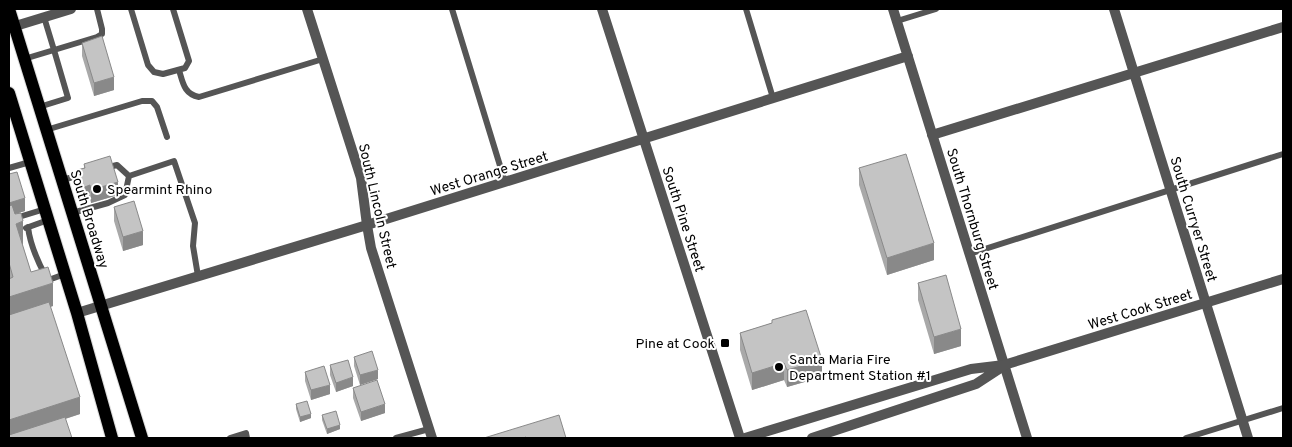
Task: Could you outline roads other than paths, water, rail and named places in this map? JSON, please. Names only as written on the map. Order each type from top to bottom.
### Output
[{"type":"main road","name":"South Broadway","points":[[9,9],[12,27],[24,59],[142,438]]},
{"type":"main road","points":[[9,93],[77,313],[112,438]]},
{"type":"street","points":[[12,27],[44,17],[54,11],[71,9]]},
{"type":"street","name":"South Lincoln Street","points":[[307,9],[361,178],[365,200],[366,225],[371,248],[431,434]]},
{"type":"street","name":"South Pine Street","points":[[602,9],[740,438]]},
{"type":"street","name":"South Thornburg Street","points":[[893,9],[1027,438]]},
{"type":"street","name":"South Curryer Street","points":[[1114,9],[1248,438]]},
{"type":"street","points":[[932,135],[1283,27]]},
{"type":"street","name":"West Orange Street","points":[[77,313],[506,182],[908,56]]},
{"type":"street","name":"West Cook Street","points":[[746,438],[971,369],[1004,365],[1283,279]]},
{"type":"street","name":"West Cook Street","points":[[812,438],[976,384],[1004,365]]},
{"type":"lane","points":[[24,59],[102,34],[96,9]]},
{"type":"lane","points":[[130,9],[148,65],[154,72],[163,74],[185,68],[189,61],[173,9]]},
{"type":"lane","points":[[452,9],[506,182]]},
{"type":"lane","points":[[746,9],[773,98]]},
{"type":"lane","points":[[897,21],[936,9]]},
{"type":"lane","points":[[39,107],[68,98],[44,17]]},
{"type":"lane","points":[[179,70],[185,89],[192,96],[199,98],[323,59]]},
{"type":"lane","points":[[46,130],[142,101],[152,102],[157,107],[167,137]]},
{"type":"lane","points":[[969,254],[1283,154]]},
{"type":"lane","points":[[129,176],[174,161],[195,223],[193,246],[198,276]]},
{"type":"lane","points":[[9,168],[30,162]]},
{"type":"lane","points":[[99,170],[117,165],[129,176]]},
{"type":"lane","points":[[62,180],[90,173]]},
{"type":"lane","points":[[72,213],[108,203],[124,195],[129,176]]},
{"type":"lane","points":[[9,220],[46,215]]},
{"type":"lane","points":[[21,230],[46,215]]},
{"type":"lane","points":[[28,227],[38,262],[47,280]]},
{"type":"lane","points":[[35,285],[65,274]]},
{"type":"lane","points":[[1186,438],[1283,408]]},
{"type":"lane","points":[[230,438],[246,433],[247,438]]},
{"type":"lane","points":[[396,438],[431,434]]},
{"type":"place","name":"Spearmint Rhino","points":[[97,189]]},
{"type":"place","name":"Pine at Cook","points":[[725,343]]},
{"type":"place","name":"Santa Maria Fire Department Station #1","points":[[779,367]]}]
